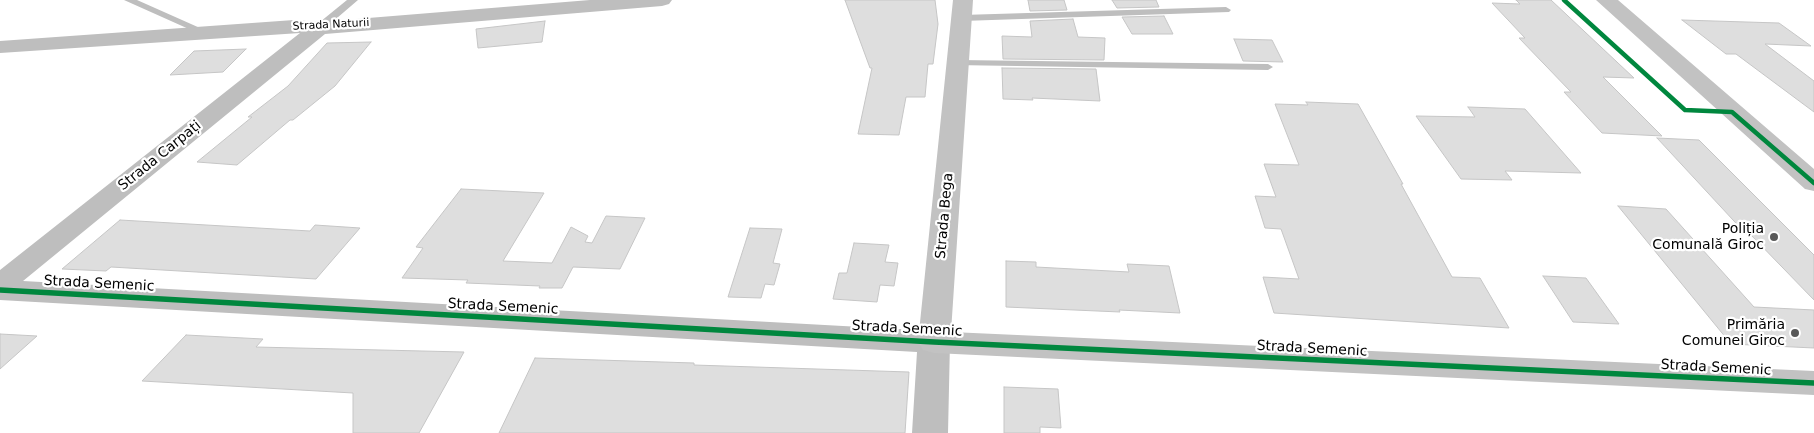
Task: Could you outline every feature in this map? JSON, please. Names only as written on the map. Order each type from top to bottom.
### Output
[{"type":"street","name":"Strada Naturii","points":[[0,47],[294,26],[320,28],[662,0]]},
{"type":"street","points":[[1606,0],[1814,182]]},
{"type":"street","name":"Strada Bega","points":[[930,433],[934,342],[963,9]]},
{"type":"street","name":"Strada Carpați","points":[[0,285],[320,28]]},
{"type":"street","name":"Strada Semenic","points":[[0,290],[934,342],[1814,384]]},
{"type":"lane","points":[[129,0],[204,32]]},
{"type":"lane","points":[[320,28],[353,0]]},
{"type":"lane","points":[[963,9],[1226,10]]},
{"type":"lane","points":[[958,64],[1268,67]]},
{"type":"building","points":[[845,0],[935,0],[938,24],[933,64],[928,64],[925,97],[906,97],[899,135],[858,134],[872,68],[870,68]]},
{"type":"building","points":[[1028,0],[1064,0],[1067,10],[1030,11]]},
{"type":"building","points":[[1112,0],[1156,0],[1159,7],[1117,8]]},
{"type":"building","points":[[1516,0],[1551,0],[1634,78],[1603,77],[1662,136],[1602,133],[1564,92],[1571,92],[1519,38],[1525,38],[1492,3],[1520,4]]},
{"type":"building","points":[[1164,16],[1173,34],[1132,34],[1122,17]]},
{"type":"building","points":[[1073,19],[1078,37],[1105,38],[1104,60],[1003,59],[1002,36],[1032,37],[1030,21]]},
{"type":"building","points":[[1682,20],[1779,23],[1811,46],[1765,44],[1814,81],[1814,112],[1736,54],[1726,54]]},
{"type":"building","points":[[545,21],[542,42],[478,48],[476,29]]},
{"type":"building","points":[[1234,39],[1272,40],[1283,62],[1243,61]]},
{"type":"building","points":[[371,42],[335,86],[293,120],[290,120],[237,165],[197,162],[252,117],[248,117],[288,86],[327,43]]},
{"type":"building","points":[[246,49],[223,72],[170,75],[194,51]]},
{"type":"building","points":[[1002,68],[1096,69],[1100,101],[1032,98],[1033,100],[1003,99]]},
{"type":"building","points":[[1306,102],[1358,104],[1452,277],[1480,278],[1509,328],[1274,313],[1263,277],[1299,279],[1281,229],[1265,228],[1255,196],[1276,197],[1264,164],[1299,165],[1275,104],[1308,105]]},
{"type":"building","points":[[1468,107],[1525,109],[1581,173],[1505,171],[1512,180],[1461,179],[1416,116],[1475,117]]},
{"type":"building","points":[[1657,138],[1699,140],[1814,255],[1814,300],[1750,234],[1746,234]]},
{"type":"building","points":[[461,189],[544,193],[503,261],[552,263],[571,227],[588,236],[585,242],[592,243],[606,216],[645,218],[620,269],[573,267],[562,288],[466,283],[468,280],[402,278],[423,248],[416,247]]},
{"type":"building","points":[[1618,206],[1666,209],[1754,307],[1814,310],[1814,348],[1731,344]]},
{"type":"building","points":[[120,220],[310,231],[315,225],[360,228],[316,279],[111,267],[106,271],[62,269]]},
{"type":"building","points":[[750,228],[782,229],[773,263],[780,264],[774,285],[765,284],[761,298],[728,297]]},
{"type":"building","points":[[854,243],[889,245],[885,262],[898,263],[894,286],[880,285],[877,302],[833,299],[839,273],[847,273]]},
{"type":"building","points":[[1006,261],[1036,262],[1036,267],[1129,272],[1127,264],[1169,266],[1180,313],[1006,307]]},
{"type":"building","points":[[1543,276],[1586,278],[1619,324],[1573,322]]},
{"type":"building","points":[[0,334],[37,336],[0,369]]},
{"type":"building","points":[[186,335],[263,339],[256,347],[464,352],[419,433],[353,433],[353,393],[142,381]]},
{"type":"building","points":[[535,358],[909,372],[905,433],[499,433]]},
{"type":"building","points":[[1004,387],[1058,389],[1061,428],[1040,427],[1040,433],[1004,433]]},
{"type":"cycle path","points":[[1564,0],[1685,110],[1732,112],[1814,183]]},
{"type":"cycle path","points":[[0,290],[934,342],[1814,383]]},
{"type":"place","name":"Poliția Comunală Giroc","points":[[1774,237]]},
{"type":"place","name":"Primăria Comunei Giroc","points":[[1795,333]]}]
